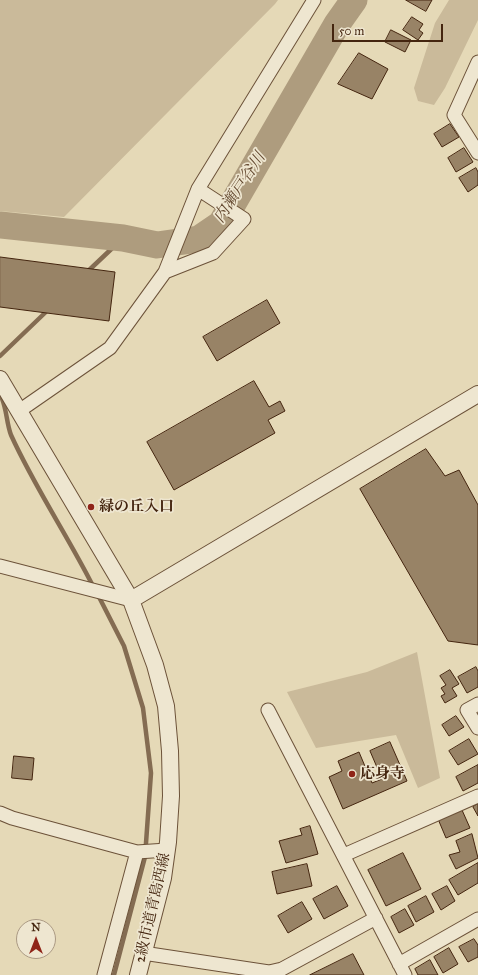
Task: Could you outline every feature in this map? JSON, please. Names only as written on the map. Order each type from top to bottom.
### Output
[{"type":"street","points":[[19,411],[110,348],[165,272],[198,189],[314,0]]},
{"type":"street","points":[[477,148],[454,115],[478,62]]},
{"type":"street","points":[[165,272],[213,253],[244,219],[198,189]]},
{"type":"street","name":"2級市道青島西線","points":[[0,379],[132,600],[155,665],[166,706],[170,750],[171,796],[167,850],[163,878],[138,975]]},
{"type":"street","points":[[0,566],[132,600],[478,394]]},
{"type":"street","points":[[478,704],[467,710],[478,728]]},
{"type":"street","points":[[268,710],[402,970],[478,919]]},
{"type":"street","points":[[344,855],[478,796]]},
{"type":"street","points":[[0,812],[12,818],[137,852],[167,850]]},
{"type":"street","points":[[104,975],[137,852]]},
{"type":"street","points":[[144,953],[269,972],[282,969],[376,918]]},
{"type":"shaded area","points":[[0,0],[278,0],[64,217],[0,211]]},
{"type":"shaded area","points":[[449,0],[478,0],[478,20],[445,88],[434,105],[418,101],[414,88],[435,23]]},
{"type":"shaded area","points":[[417,652],[440,778],[418,788],[396,735],[316,748],[287,692],[367,672]]},
{"type":"building","points":[[406,0],[432,0],[426,11]]},
{"type":"building","points":[[412,17],[423,24],[419,30],[423,33],[418,40],[403,30]]},
{"type":"building","points":[[391,30],[411,40],[405,52],[385,42]]},
{"type":"building","points":[[359,53],[388,69],[372,99],[338,84]]},
{"type":"building","points":[[450,124],[459,137],[442,147],[434,134]]},
{"type":"building","points":[[464,148],[473,162],[456,172],[448,158]]},
{"type":"building","points":[[476,168],[478,172],[478,185],[468,192],[459,178]]},
{"type":"building","points":[[0,257],[115,272],[109,321],[0,307]]},
{"type":"building","points":[[267,300],[280,323],[217,361],[203,337]]},
{"type":"building","points":[[254,381],[269,407],[280,401],[285,411],[268,420],[275,433],[174,490],[147,442]]},
{"type":"building","points":[[426,449],[445,476],[459,470],[478,505],[478,645],[448,641],[360,489]]},
{"type":"building","points":[[476,667],[478,671],[478,687],[467,693],[458,677]]},
{"type":"building","points":[[450,670],[459,684],[452,688],[457,696],[445,703],[441,696],[445,694],[441,688],[446,685],[440,676]]},
{"type":"building","points":[[456,716],[464,727],[449,736],[442,725]]},
{"type":"building","points":[[469,739],[478,754],[458,765],[449,751]]},
{"type":"building","name":"応身寺","points":[[390,742],[407,781],[343,809],[329,777],[342,771],[338,761],[359,752],[372,783],[382,779],[370,751]]},
{"type":"building","points":[[14,756],[34,758],[32,780],[12,778]]},
{"type":"building","points":[[478,765],[478,783],[463,791],[456,777]]},
{"type":"building","points":[[478,804],[478,816],[473,807]]},
{"type":"building","points":[[462,810],[470,828],[446,838],[438,819]]},
{"type":"building","points":[[310,826],[318,854],[286,863],[279,841],[302,835],[300,829]]},
{"type":"building","points":[[472,834],[478,858],[456,869],[449,855],[460,852],[456,841]]},
{"type":"building","points":[[403,853],[421,889],[386,906],[368,870]]},
{"type":"building","points":[[478,863],[478,883],[458,895],[449,880]]},
{"type":"building","points":[[307,864],[312,886],[277,894],[272,872]]},
{"type":"building","points":[[337,886],[348,906],[324,919],[313,899]]},
{"type":"building","points":[[447,886],[455,901],[441,910],[432,894]]},
{"type":"building","points":[[426,896],[434,912],[416,922],[408,906]]},
{"type":"building","points":[[302,902],[312,919],[288,933],[278,916]]},
{"type":"building","points":[[405,909],[414,925],[399,933],[391,917]]},
{"type":"building","points":[[474,939],[478,945],[478,957],[468,962],[459,947]]},
{"type":"building","points":[[449,948],[458,964],[443,973],[434,957]]},
{"type":"building","points":[[353,954],[364,975],[310,975]]},
{"type":"building","points":[[430,960],[438,975],[418,975],[415,969]]},
{"type":"waterway","name":"内瀬戸谷川","points":[[0,225],[123,238],[157,245],[199,239],[221,224],[337,24],[354,0]]},
{"type":"waterway","points":[[86,273],[123,238]]},
{"type":"waterway","points":[[0,356],[49,309]]},
{"type":"waterway","points":[[0,394],[4,404],[11,435],[20,455],[94,588]]},
{"type":"waterway","points":[[98,595],[124,646],[143,708],[151,773],[145,857],[114,975]]},
{"type":"place","name":"緑の丘入口","points":[[91,507]]},
{"type":"place","name":"応身寺","points":[[352,774]]}]
